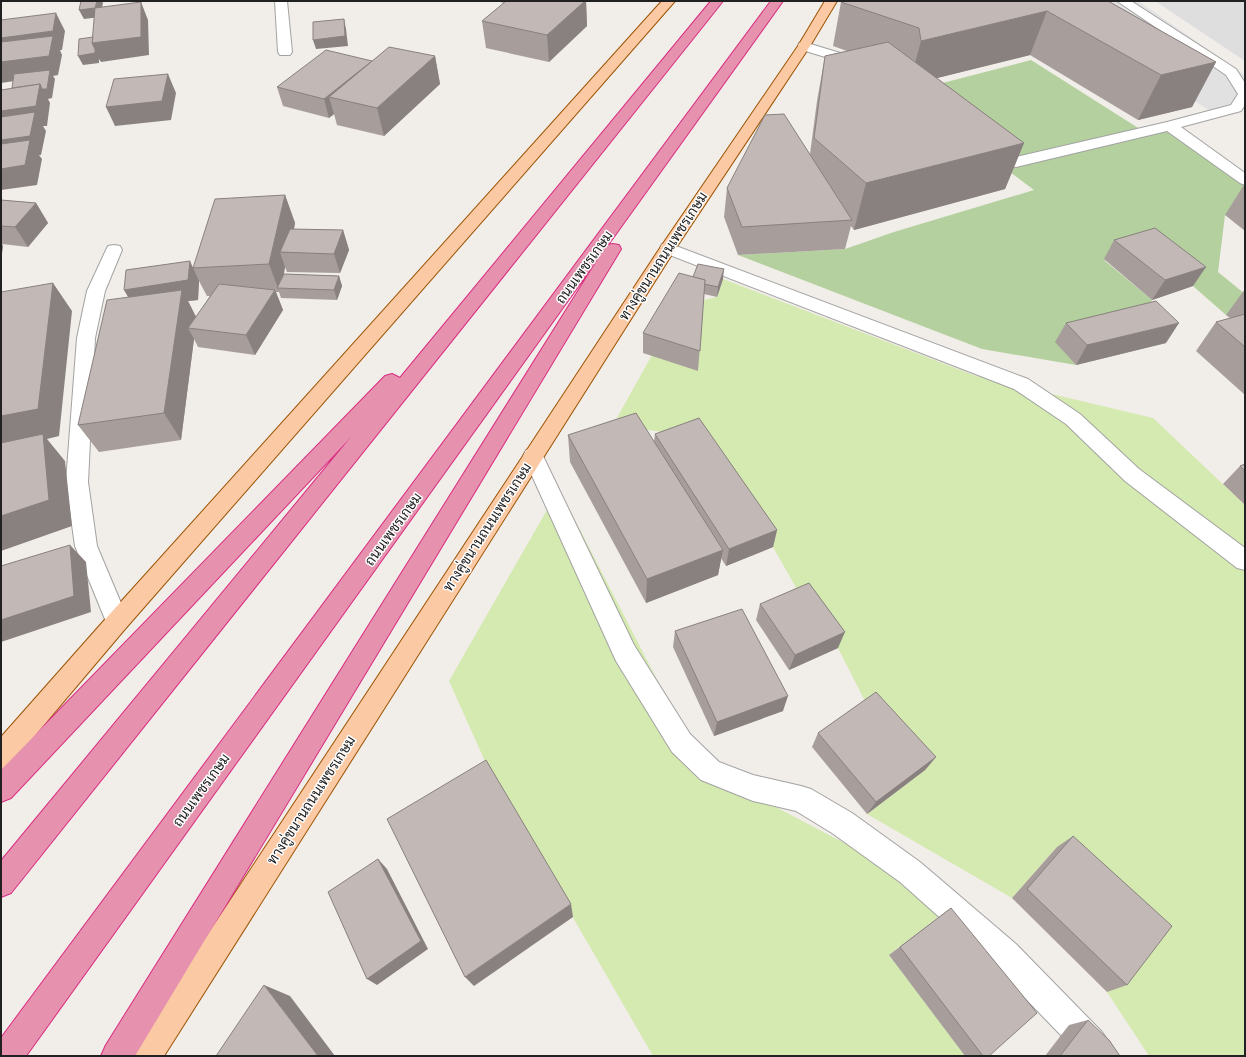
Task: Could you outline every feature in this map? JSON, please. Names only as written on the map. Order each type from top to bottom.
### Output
[{"type":"highway","points":[[1,883],[717,1]]},
{"type":"highway","name":"ถนนเพชรเกษม","points":[[7,1056],[699,110],[777,1]]},
{"type":"highway","points":[[117,1056],[699,110]]},
{"type":"highway","points":[[1,789],[501,266]]},
{"type":"main road","points":[[1,756],[669,1]]},
{"type":"main road","name":"ทางคู่ขนานถนนเพชรเกษม","points":[[146,1056],[668,248],[804,46],[831,1]]},
{"type":"street","points":[[281,1],[285,52]]},
{"type":"street","points":[[973,151],[988,158],[1016,162],[1170,126],[1236,108],[1245,94],[1231,72],[1123,1]]},
{"type":"street","points":[[804,46],[861,64],[871,69]]},
{"type":"street","points":[[1170,126],[1245,180]]},
{"type":"street","points":[[668,248],[1021,384],[1073,419],[1132,475],[1245,561]]},
{"type":"street","points":[[114,250],[96,291],[86,338],[77,482],[86,546],[118,622]]},
{"type":"street","points":[[533,456],[625,653],[681,743],[710,771],[753,788],[801,799],[842,823],[910,872],[1005,955],[1091,1042],[1100,1056]]},
{"type":"shaded area","points":[[1030,1],[1138,1],[1242,73],[1245,78],[1245,99],[1209,110]]},
{"type":"shaded area","points":[[1155,1],[1245,1],[1245,61]]},
{"type":"green space","points":[[1031,60],[1143,131],[1170,122],[1245,184],[1245,212],[1225,215],[1218,272],[1245,294],[1245,310],[1226,315],[1193,286],[1104,260],[1152,300],[1144,321],[1056,342],[1076,365],[982,349],[738,255],[845,249],[894,232],[1034,190],[904,93]]},
{"type":"green space","points":[[723,279],[976,376],[1153,418],[1245,505],[1245,1056],[1149,1056],[1107,992],[1057,847],[1012,898],[867,814],[925,770],[868,707],[838,648],[803,600],[773,547],[697,437],[613,425],[652,355],[703,300],[717,297]]},
{"type":"green space","points":[[559,489],[686,736],[713,774],[884,864],[938,917],[889,955],[965,1056],[653,1056],[493,779],[449,681]]},
{"type":"building","points":[[81,1],[97,1],[95,8],[79,10]]},
{"type":"building","points":[[506,1],[585,1],[547,35],[482,21]]},
{"type":"building","points":[[1108,1],[1216,62],[1161,75],[1047,11],[921,41],[919,28],[841,2]]},
{"type":"building","points":[[141,2],[141,37],[92,43],[95,8]]},
{"type":"building","points":[[56,13],[53,31],[1,38],[1,20]]},
{"type":"building","points":[[344,19],[345,36],[313,40],[313,22]]},
{"type":"building","points":[[53,36],[49,56],[1,62],[1,42]]},
{"type":"building","points":[[93,37],[92,43],[95,53],[78,56],[79,39]]},
{"type":"building","points":[[888,42],[1024,143],[866,183],[814,138],[825,56]]},
{"type":"building","points":[[389,47],[435,56],[377,108],[329,97]]},
{"type":"building","points":[[326,50],[372,61],[324,99],[277,87]]},
{"type":"building","points":[[50,70],[47,89],[42,89],[40,84],[12,88],[14,74]]},
{"type":"building","points":[[168,74],[162,101],[106,107],[114,79]]},
{"type":"building","points":[[40,84],[36,106],[1,111],[1,90]]},
{"type":"building","points":[[35,112],[30,136],[1,140],[1,117]]},
{"type":"building","points":[[784,114],[852,220],[742,227],[727,188],[765,115]]},
{"type":"building","points":[[30,140],[25,165],[1,169],[1,144]]},
{"type":"building","points":[[285,195],[269,264],[193,268],[215,199]]},
{"type":"building","points":[[1,200],[36,203],[15,227],[1,226]]},
{"type":"building","points":[[1155,228],[1206,267],[1165,280],[1114,240]]},
{"type":"building","points":[[290,229],[343,230],[334,254],[280,252]]},
{"type":"building","points":[[190,261],[188,280],[124,290],[126,270]]},
{"type":"building","points":[[698,264],[724,269],[718,287],[704,284],[705,280],[693,277]]},
{"type":"building","points":[[679,273],[705,280],[700,351],[643,333]]},
{"type":"building","points":[[284,274],[339,276],[334,290],[277,288]]},
{"type":"building","points":[[53,283],[38,409],[1,416],[1,292]]},
{"type":"building","points":[[219,284],[275,290],[246,335],[188,328]]},
{"type":"building","points":[[182,290],[164,413],[78,425],[107,300]]},
{"type":"building","points":[[1156,301],[1179,323],[1087,345],[1066,323]]},
{"type":"building","points":[[1245,314],[1245,347],[1216,322]]},
{"type":"building","points":[[636,413],[723,550],[647,579],[568,435]]},
{"type":"building","points":[[699,418],[777,530],[729,549],[655,434]]},
{"type":"building","points":[[43,434],[49,500],[1,516],[1,443]]},
{"type":"building","points":[[1245,464],[1245,471],[1240,466]]},
{"type":"building","points":[[70,545],[74,596],[1,620],[1,566]]},
{"type":"building","points":[[809,583],[845,632],[795,655],[760,604]]},
{"type":"building","points":[[742,609],[788,696],[717,722],[675,631]]},
{"type":"building","points":[[876,692],[936,757],[876,802],[818,733]]},
{"type":"building","points":[[486,760],[571,904],[465,977],[387,819]]},
{"type":"building","points":[[1073,836],[1172,926],[1127,985],[1027,889]]},
{"type":"building","points":[[378,859],[421,941],[367,979],[328,892]]},
{"type":"building","points":[[951,908],[1037,1013],[989,1056],[983,1056],[900,947]]},
{"type":"building","points":[[264,985],[318,1056],[216,1056]]},
{"type":"building","points":[[1088,1020],[1109,1040],[1120,1056],[1060,1056]]}]
